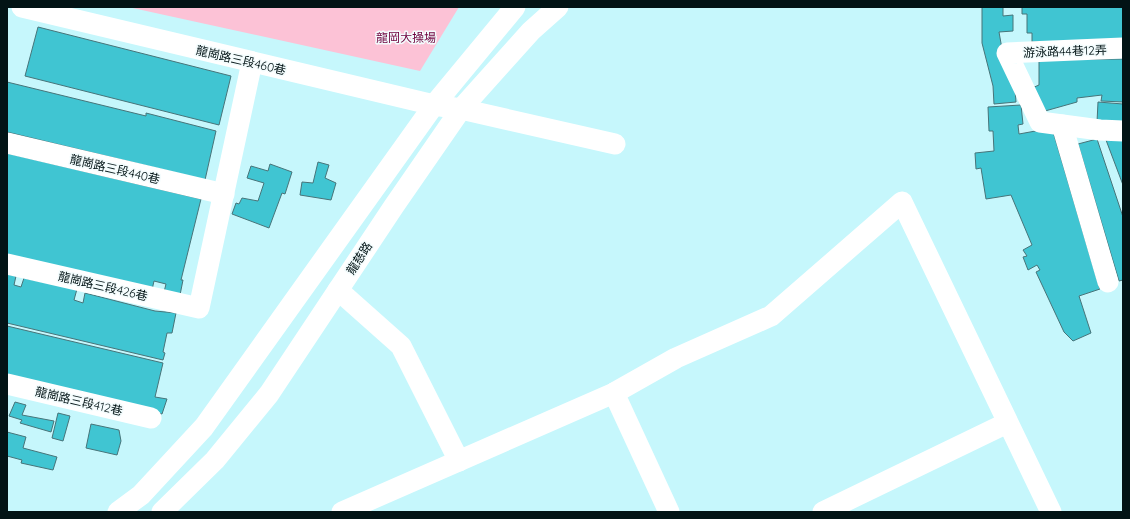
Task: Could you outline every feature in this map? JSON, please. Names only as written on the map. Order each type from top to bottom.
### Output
[{"type":"street","name":"龍崗路三段460巷","points":[[22,7],[434,105],[461,109],[615,144]]},
{"type":"street","points":[[118,512],[141,495],[204,427],[434,105],[515,7]]},
{"type":"street","name":"龍慈路","points":[[162,512],[215,460],[269,394],[461,109],[532,31],[558,7]]},
{"type":"street","name":"游泳路44巷12弄","points":[[1062,125],[1040,122],[1007,53],[1123,48]]},
{"type":"street","points":[[224,194],[252,62]]},
{"type":"street","points":[[1108,282],[1062,125],[1100,130],[1123,131]]},
{"type":"street","name":"龍崗路三段440巷","points":[[7,143],[224,194]]},
{"type":"street","name":"龍崗路三段426巷","points":[[7,264],[199,308],[224,194]]},
{"type":"street","points":[[342,512],[614,393],[676,358],[771,316],[902,202],[1051,512]]},
{"type":"street","points":[[338,290],[401,346],[459,461]]},
{"type":"street","name":"龍崗路三段412巷","points":[[7,384],[150,418]]},
{"type":"street","points":[[614,393],[669,512]]},
{"type":"street","points":[[823,512],[1007,423]]},
{"type":"green space","name":"龍岡大操場","points":[[128,7],[459,7],[420,71]]},
{"type":"building","points":[[982,7],[1003,7],[1003,16],[1013,15],[1013,31],[999,32],[1002,49],[1014,76],[1016,102],[994,104],[993,86],[982,43]]},
{"type":"building","points":[[1022,7],[1123,7],[1123,40],[1032,42],[1032,33],[1027,33],[1027,14],[1022,14]]},
{"type":"building","points":[[38,27],[231,76],[219,125],[25,76]]},
{"type":"building","points":[[1123,59],[1123,102],[1101,101],[1102,95],[1077,98],[1077,102],[1045,111],[1032,88],[1039,85],[1039,60]]},
{"type":"building","points":[[7,82],[146,116],[146,113],[216,131],[205,180],[7,132]]},
{"type":"building","points":[[1098,102],[1123,104],[1123,123],[1097,122]]},
{"type":"building","points":[[1021,105],[1023,124],[1018,125],[1019,134],[1052,128],[1100,289],[1079,296],[1091,333],[1073,341],[1064,332],[1036,272],[1040,270],[1037,265],[1028,270],[1023,257],[1027,256],[1023,250],[1032,245],[1011,195],[986,199],[981,168],[976,169],[975,153],[994,151],[993,131],[989,131],[988,107]]},
{"type":"building","points":[[1097,139],[1123,217],[1123,280],[1119,281],[1078,144]]},
{"type":"building","points":[[1106,140],[1123,140],[1123,185]]},
{"type":"building","points":[[7,153],[201,199],[181,280],[183,280],[180,295],[164,292],[166,284],[154,281],[152,290],[7,255]]},
{"type":"building","points":[[318,162],[329,165],[325,178],[336,183],[331,200],[300,195],[302,182],[313,183]]},
{"type":"building","points":[[270,164],[292,172],[285,194],[282,193],[269,228],[232,214],[236,203],[239,204],[242,198],[258,201],[264,183],[247,178],[251,166],[268,171]]},
{"type":"building","points":[[7,274],[16,276],[14,285],[21,287],[24,278],[77,289],[74,300],[83,303],[85,293],[155,311],[176,313],[172,333],[167,333],[163,360],[7,323]]},
{"type":"building","points":[[7,326],[163,363],[155,397],[167,399],[162,414],[7,375]]},
{"type":"building","points":[[15,402],[26,405],[22,415],[54,421],[51,432],[20,423],[22,420],[9,416]]},
{"type":"building","points":[[58,413],[70,416],[63,441],[52,438]]},
{"type":"building","points":[[91,424],[119,430],[121,441],[117,455],[86,448]]},
{"type":"building","points":[[7,432],[26,437],[23,448],[57,457],[53,470],[21,463],[22,460],[7,456]]}]
